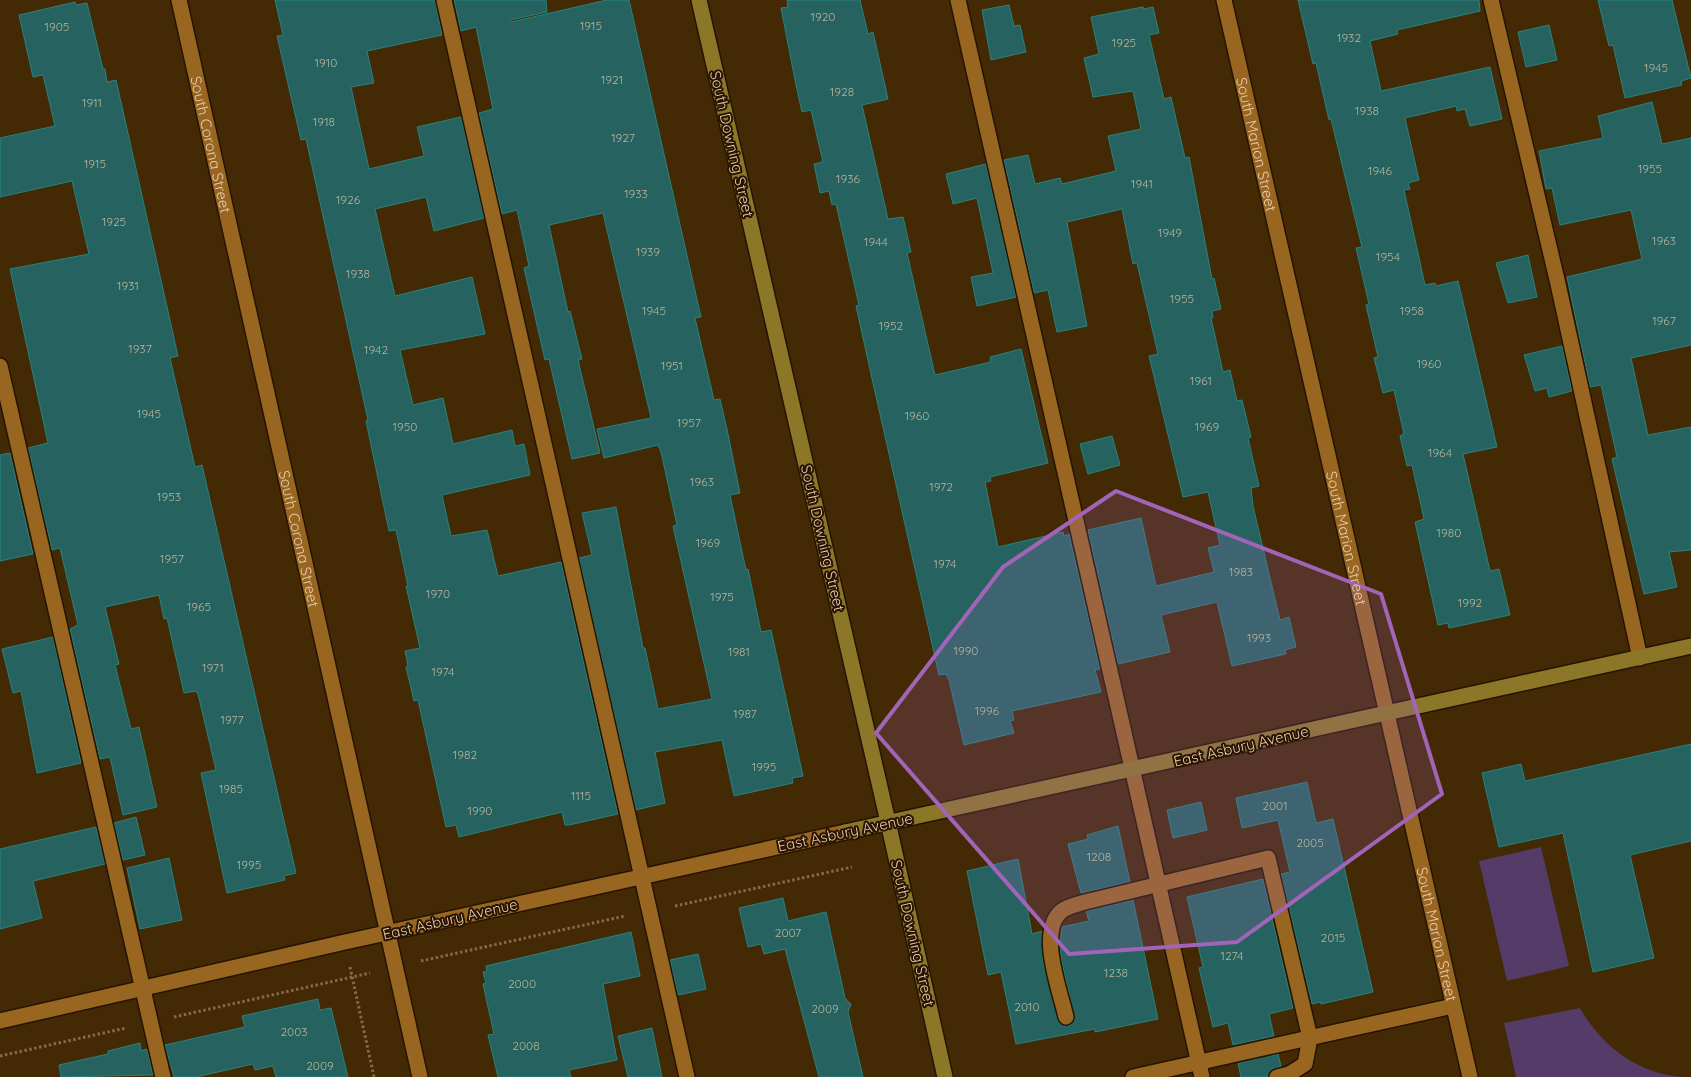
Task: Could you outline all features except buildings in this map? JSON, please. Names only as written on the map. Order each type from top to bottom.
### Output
[{"type":"main road","name":"South Downing Street","points":[[699,0],[945,1077]]},
{"type":"main road","name":"East Asbury Avenue","points":[[845,832],[1691,646]]},
{"type":"street","name":"South Corona Street","points":[[179,0],[420,1077]]},
{"type":"street","points":[[444,0],[688,1077]]},
{"type":"street","points":[[958,0],[1200,1070]]},
{"type":"street","name":"South Marion Street","points":[[1224,0],[1470,1077]]},
{"type":"street","points":[[1491,0],[1558,284],[1640,658]]},
{"type":"street","points":[[0,366],[163,1077]]},
{"type":"street","name":"East Asbury Avenue","points":[[0,1021],[388,932],[845,832]]},
{"type":"street","points":[[1066,1016],[1050,947],[1051,928],[1062,910],[1085,902],[1268,858],[1310,1038],[1306,1064],[1289,1074],[1277,1077]]},
{"type":"street","points":[[1133,1077],[1200,1070],[1310,1038],[1453,1006]]},
{"type":"path","points":[[348,962],[374,1077]]},
{"type":"path","points":[[0,1056],[370,973]]},
{"type":"highlighted area","points":[[1116,491],[1381,594],[1442,794],[1237,942],[1069,954],[876,733],[1003,567]]},
{"type":"shaded area","points":[[1541,847],[1569,966],[1507,981],[1479,861]]},
{"type":"shaded area","points":[[1580,1008],[1599,1034],[1622,1055],[1650,1070],[1682,1077],[1516,1077],[1504,1023]]}]
